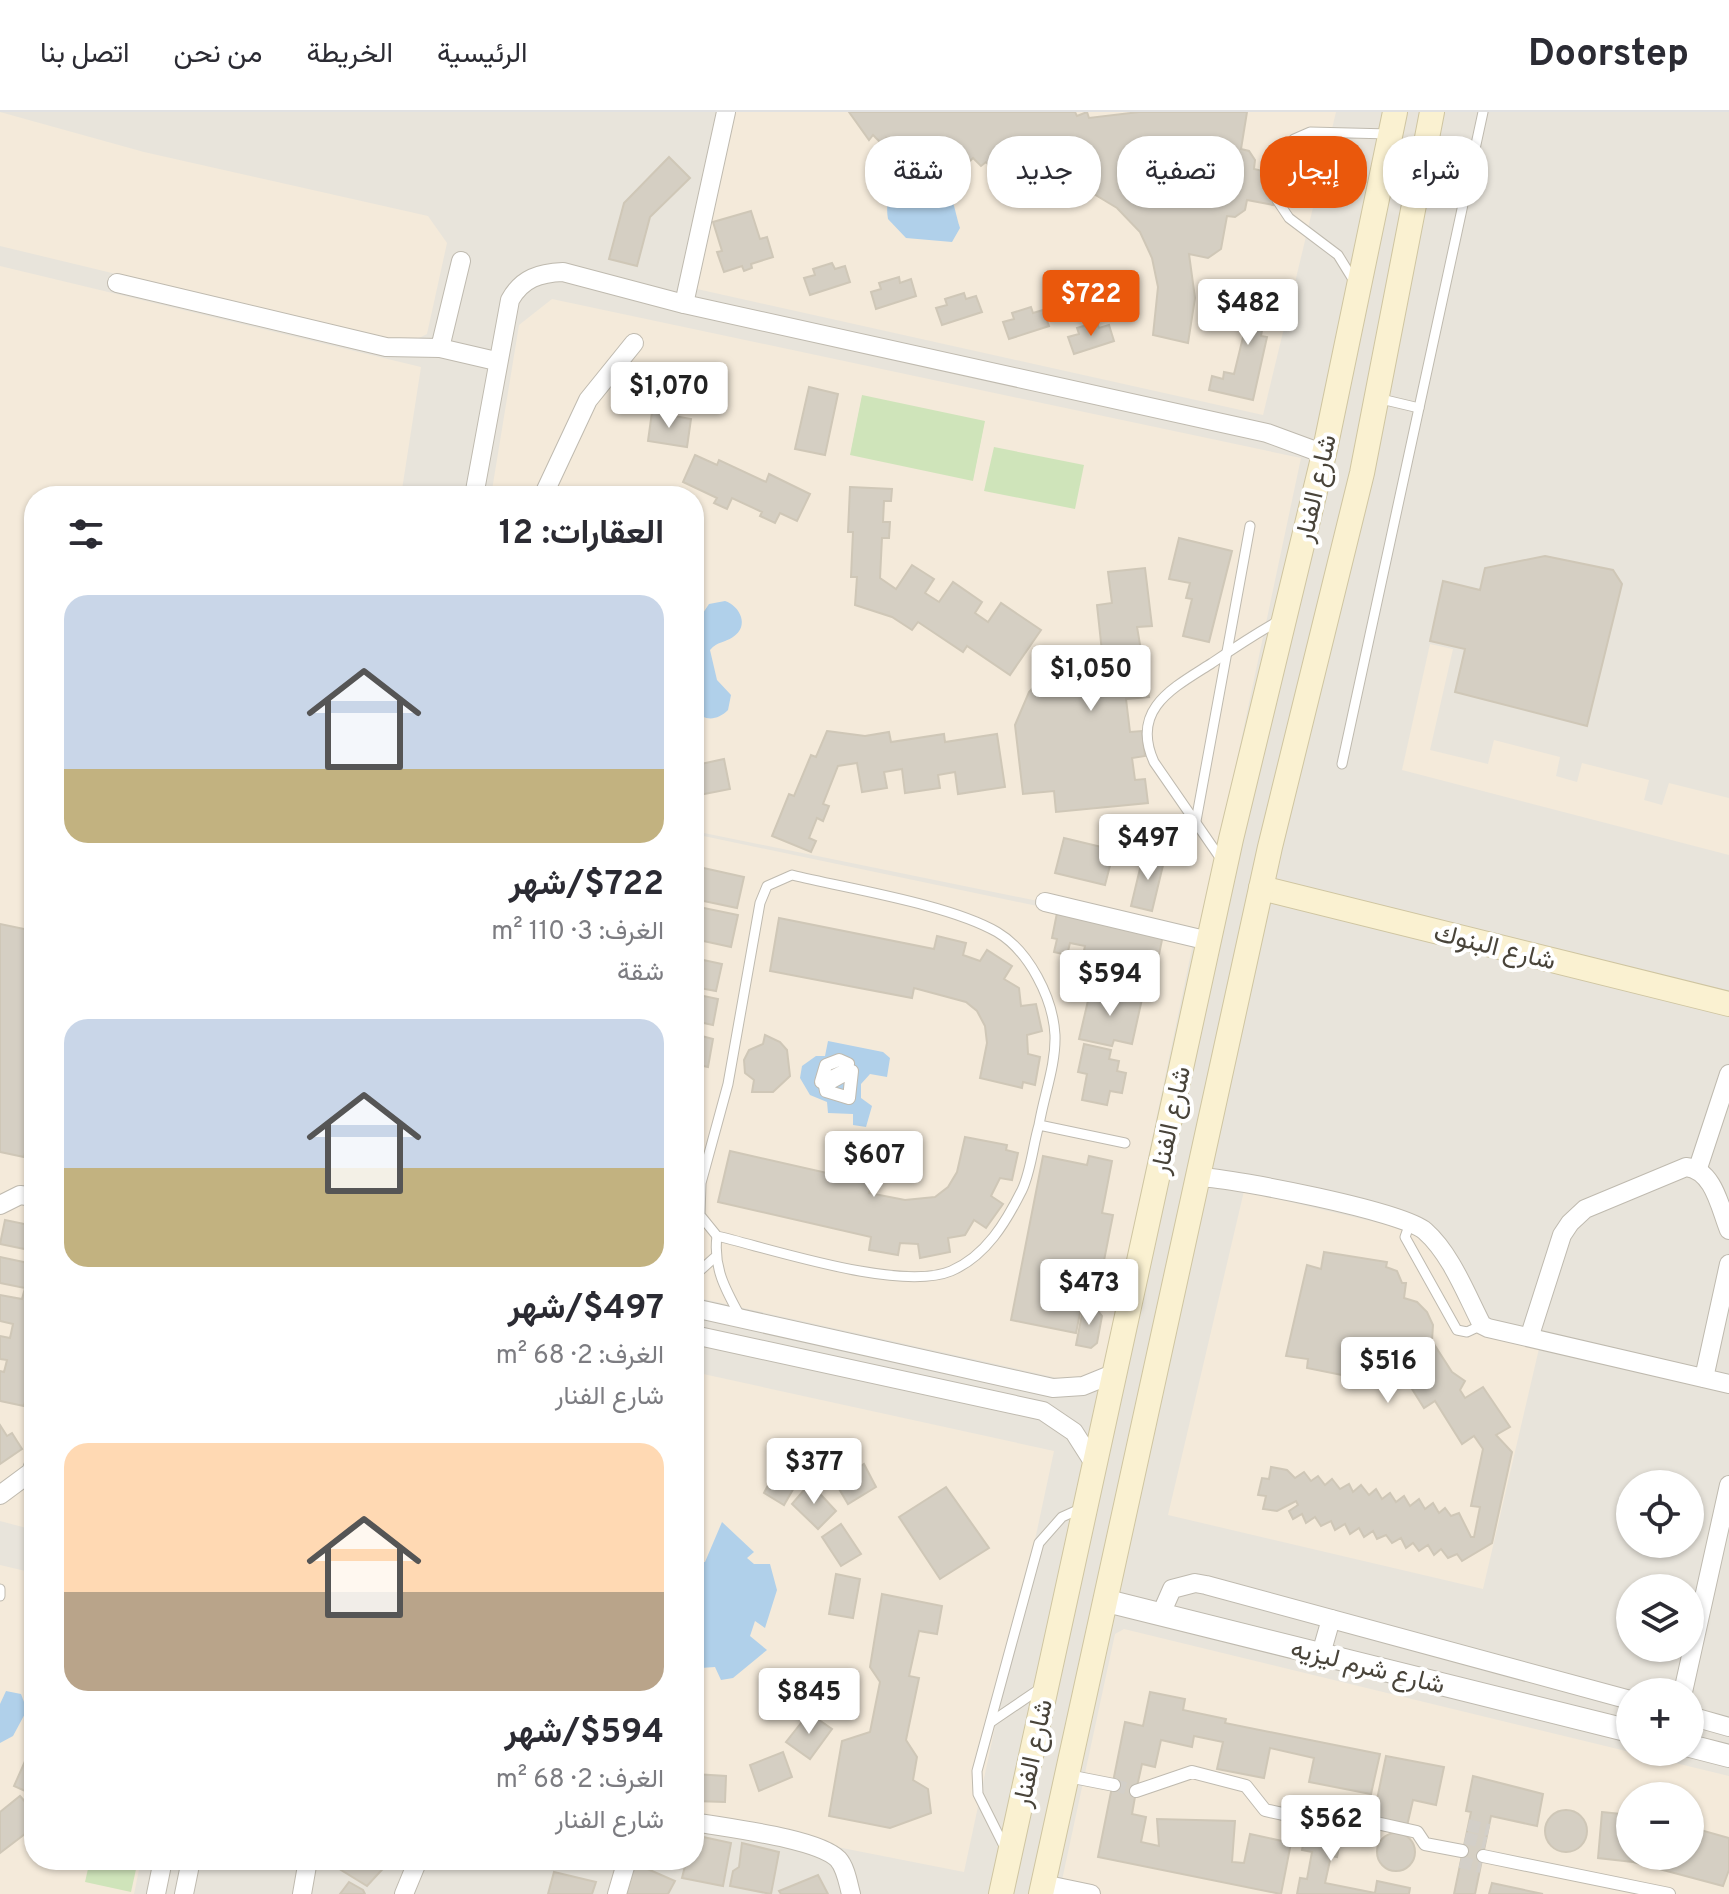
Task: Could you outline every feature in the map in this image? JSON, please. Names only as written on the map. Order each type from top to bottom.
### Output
[{"type":"main road","name":"شارع الفنار","points":[[1042,1889],[1261,888],[1362,473],[1432,112]]},
{"type":"main road","name":"شارع الفنار","points":[[1001,1894],[1225,868],[1324,454],[1392,123]]},
{"type":"main road","points":[[1336,391],[1355,404],[1377,398]]},
{"type":"main road","points":[[1324,454],[1350,461],[1362,473]]},
{"type":"main road","name":"شارع البنوك","points":[[1261,888],[1729,1004]]},
{"type":"street","points":[[684,304],[726,112]]},
{"type":"street","points":[[440,348],[461,261]]},
{"type":"street","points":[[476,486],[496,361],[510,300],[522,284],[541,274],[563,272],[684,304],[1232,425],[1324,454]]},
{"type":"street","points":[[117,283],[386,347],[440,348],[496,361]]},
{"type":"street","points":[[548,486],[588,400],[634,343]]},
{"type":"street","points":[[1045,902],[1209,941]]},
{"type":"street","points":[[1698,1168],[1729,1074]]},
{"type":"street","points":[[1530,1335],[1562,1235],[1585,1209],[1686,1167],[1698,1168],[1706,1175],[1729,1230]]},
{"type":"street","points":[[1200,1177],[1291,1192],[1410,1223],[1426,1232],[1447,1260],[1482,1325],[1729,1384]]},
{"type":"street","points":[[0,1205],[24,1196]]},
{"type":"street","points":[[1704,1378],[1729,1264]]},
{"type":"street","points":[[704,1310],[1053,1388],[1083,1386],[1115,1373]]},
{"type":"street","points":[[704,1337],[1043,1411],[1074,1432],[1095,1465]]},
{"type":"street","points":[[0,1495],[24,1477]]},
{"type":"street","points":[[1686,1678],[1726,1510],[1729,1485]]},
{"type":"street","points":[[1161,1614],[1172,1589],[1195,1583],[1616,1696]]},
{"type":"street","name":"شارع شرم ليزيه","points":[[1107,1601],[1616,1728]]},
{"type":"street","points":[[1321,1654],[1331,1619]]},
{"type":"street","points":[[1453,1687],[1462,1655]]},
{"type":"street","points":[[1704,1720],[1724,1726],[1710,1751]]},
{"type":"street","points":[[1136,1791],[1192,1772],[1246,1786],[1265,1810],[1292,1816],[1316,1803],[1359,1811],[1372,1822],[1417,1832],[1425,1844],[1462,1851]]},
{"type":"street","points":[[1068,1776],[1114,1785]]},
{"type":"street","points":[[704,1824],[783,1838],[828,1851],[840,1861],[851,1894]]},
{"type":"street","points":[[1483,1856],[1669,1894]]},
{"type":"street","points":[[156,1894],[161,1870]]},
{"type":"street","points":[[184,1894],[189,1870]]},
{"type":"street","points":[[302,1894],[306,1870]]},
{"type":"street","points":[[404,1894],[414,1870]]},
{"type":"street","points":[[617,1894],[624,1870]]},
{"type":"street","points":[[1042,1889],[1091,1894]]},
{"type":"lane","points":[[1342,764],[1483,112]]},
{"type":"lane","points":[[1358,287],[1338,255],[1289,218],[1277,200],[1281,155],[1294,139],[1310,132],[1392,123]]},
{"type":"lane","points":[[1377,398],[1419,408]]},
{"type":"lane","points":[[1196,821],[1250,526]]},
{"type":"lane","points":[[1225,868],[1154,762],[1146,745],[1148,723],[1166,692],[1283,619]]},
{"type":"lane","points":[[704,1172],[728,1084],[760,903],[767,886],[792,875],[969,918],[1000,933],[1036,974],[1050,1004],[1054,1053],[1023,1187],[995,1235],[980,1252],[950,1272],[923,1277],[882,1275],[717,1236],[704,1220]]},
{"type":"lane","points":[[1039,1125],[1125,1143]]},
{"type":"lane","points":[[1410,1223],[1405,1237],[1457,1330],[1467,1332],[1482,1325]]},
{"type":"lane","points":[[717,1236],[714,1258],[741,1319]]},
{"type":"lane","points":[[704,1267],[714,1258]]},
{"type":"lane","points":[[1009,1857],[978,1794],[977,1771],[1039,1543],[1062,1517],[1085,1507]]},
{"type":"lane","points":[[0,1589],[0,1596]]},
{"type":"lane","points":[[991,1722],[1047,1684]]},
{"type":"shaded area","points":[[0,112],[1729,112],[1729,1894],[0,1894]]},
{"type":"shaded area","points":[[0,112],[144,152],[428,216],[447,243],[427,334],[407,344],[0,246]]},
{"type":"shaded area","points":[[727,112],[1336,112],[1330,136],[1260,136],[1260,208],[1313,208],[1263,415],[688,287]]},
{"type":"shaded area","points":[[0,266],[421,367],[403,486],[24,486],[24,1527],[0,1521]]},
{"type":"shaded area","points":[[552,299],[1301,458],[1200,934],[704,833],[704,486],[493,486],[519,325]]},
{"type":"shaded area","points":[[1430,644],[1453,649],[1430,750],[1488,764],[1494,740],[1560,757],[1556,776],[1577,782],[1582,763],[1649,780],[1644,800],[1662,805],[1669,783],[1729,798],[1729,855],[1402,770]]},
{"type":"shaded area","points":[[704,836],[1194,939],[1103,1373],[1076,1382],[704,1299]]},
{"type":"shaded area","points":[[1244,1191],[1422,1233],[1477,1325],[1541,1340],[1483,1589],[1168,1515]]},
{"type":"shaded area","points":[[704,1374],[1054,1451],[964,1872],[704,1821]]},
{"type":"shaded area","points":[[0,1565],[24,1571],[24,1870],[139,1870],[134,1894],[0,1894]]},
{"type":"shaded area","points":[[1124,1629],[1616,1749],[1616,1766],[1688,1766],[1729,1776],[1729,1894],[1059,1894],[1115,1634]]},
{"type":"green space","points":[[862,395],[985,421],[973,481],[850,455]]},
{"type":"green space","points":[[994,447],[1084,465],[1075,509],[984,491]]},
{"type":"green space","points":[[88,1870],[136,1870],[131,1892],[85,1882]]},
{"type":"water","points":[[955,208],[960,228],[952,242],[906,238],[888,219],[887,209]]},
{"type":"water","points":[[725,601],[739,612],[741,627],[730,639],[710,650],[717,680],[731,695],[724,714],[704,717],[704,612],[709,604]]},
{"type":"water","points":[[828,1041],[883,1052],[890,1058],[887,1077],[870,1074],[861,1084],[861,1098],[872,1106],[866,1127],[853,1125],[853,1114],[828,1113],[827,1102],[810,1095],[800,1078],[802,1066],[816,1056],[825,1056]]},
{"type":"water","points":[[722,1522],[754,1552],[747,1558],[754,1564],[770,1564],[777,1590],[765,1628],[755,1621],[750,1636],[767,1650],[733,1678],[721,1680],[715,1667],[704,1668],[705,1562]]},
{"type":"water","points":[[6,1691],[21,1694],[24,1702],[24,1716],[13,1736],[0,1743],[0,1704]]},
{"type":"building","points":[[849,112],[1075,112],[1077,116],[1087,112],[1089,118],[1139,112],[1247,112],[1243,136],[1117,136],[1117,208],[1101,198],[1101,136],[987,136],[987,163],[981,166],[973,158],[971,160],[971,136],[866,136]]},
{"type":"building","points":[[1244,150],[1249,151],[1255,160],[1254,169],[1260,170],[1260,202],[1247,200],[1245,210],[1235,217],[1227,216],[1221,249],[1208,258],[1189,254],[1195,298],[1188,343],[1153,335],[1158,287],[1152,258],[1140,232],[1117,208],[1244,208]]},
{"type":"building","points":[[669,157],[690,178],[650,217],[637,266],[609,259],[624,203]]},
{"type":"building","points":[[751,211],[760,239],[767,237],[773,257],[751,264],[752,268],[744,271],[742,266],[724,272],[717,252],[722,251],[713,222]]},
{"type":"building","points":[[832,263],[835,269],[845,266],[850,282],[810,295],[804,278],[815,275],[813,269]]},
{"type":"building","points":[[899,277],[900,283],[911,279],[916,296],[876,309],[871,292],[881,289],[879,283]]},
{"type":"building","points":[[1246,291],[1272,297],[1275,302],[1269,326],[1263,325],[1261,336],[1267,337],[1253,400],[1209,390],[1212,376],[1223,379],[1224,372],[1234,374],[1246,325],[1235,317],[1240,295]]},
{"type":"building","points":[[964,293],[966,299],[976,296],[982,312],[942,325],[936,308],[947,305],[945,299]]},
{"type":"building","points":[[1031,307],[1033,313],[1043,310],[1049,326],[1009,339],[1003,322],[1014,319],[1012,313]]},
{"type":"building","points":[[1097,322],[1099,328],[1109,325],[1114,341],[1074,354],[1068,337],[1079,334],[1077,328]]},
{"type":"building","points":[[809,387],[838,394],[825,455],[795,449]]},
{"type":"building","points":[[652,412],[691,419],[687,447],[648,441]]},
{"type":"building","points":[[695,455],[717,465],[719,460],[766,482],[769,474],[810,494],[797,521],[780,513],[775,523],[760,516],[762,512],[732,498],[727,509],[714,503],[717,498],[704,492],[704,486],[683,482]]},
{"type":"building","points":[[850,487],[892,489],[891,501],[884,501],[883,522],[890,522],[889,538],[882,538],[880,578],[896,589],[912,565],[934,579],[925,593],[939,602],[953,582],[982,602],[975,613],[988,622],[1001,603],[1041,630],[1010,675],[967,646],[963,652],[918,622],[912,630],[892,617],[855,605],[857,577],[851,577],[853,532],[848,532]]},
{"type":"building","points":[[1179,538],[1232,551],[1209,642],[1183,636],[1192,599],[1186,598],[1190,583],[1169,579]]},
{"type":"building","points":[[1545,556],[1613,570],[1622,584],[1587,726],[1455,692],[1465,649],[1430,641],[1443,581],[1480,590],[1485,568]]},
{"type":"building","points":[[1145,568],[1152,626],[1137,627],[1149,697],[1126,699],[1130,732],[1142,731],[1145,756],[1132,758],[1135,780],[1145,779],[1148,803],[1056,812],[1054,791],[1023,794],[1015,725],[1029,692],[1054,665],[1103,661],[1097,605],[1112,603],[1108,572]]},
{"type":"building","points":[[827,731],[865,736],[889,732],[891,742],[944,734],[945,742],[997,734],[1005,787],[958,794],[955,772],[938,775],[940,788],[905,793],[902,769],[884,772],[887,788],[862,792],[857,763],[838,766],[823,804],[829,806],[823,821],[817,818],[809,838],[816,841],[811,852],[772,836],[789,794],[794,796],[811,755],[816,757]]},
{"type":"building","points":[[724,759],[730,789],[704,794],[704,763]]},
{"type":"building","points":[[1064,838],[1114,850],[1105,885],[1055,873]]},
{"type":"building","points":[[1144,852],[1165,857],[1152,911],[1131,906]]},
{"type":"building","points":[[704,868],[744,877],[737,908],[704,901]]},
{"type":"building","points":[[704,908],[738,915],[731,947],[704,941]]},
{"type":"building","points":[[1057,913],[1163,935],[1151,993],[1124,987],[1127,974],[1081,964],[1085,946],[1070,943],[1067,955],[1054,952],[1057,939],[1052,938]]},
{"type":"building","points":[[779,918],[934,949],[937,936],[966,943],[963,955],[980,961],[987,950],[1012,966],[1004,979],[1019,988],[1021,1006],[1036,1004],[1042,1031],[1027,1035],[1028,1054],[1040,1057],[1035,1085],[1023,1082],[1022,1088],[980,1078],[987,1043],[985,1026],[977,1011],[966,1002],[914,988],[912,998],[770,971]]},
{"type":"building","points":[[0,924],[24,929],[24,1157],[0,1152]]},
{"type":"building","points":[[704,960],[722,964],[716,991],[704,989]]},
{"type":"building","points":[[1091,988],[1142,999],[1132,1044],[1114,1040],[1112,1046],[1079,1039]]},
{"type":"building","points":[[704,996],[718,999],[713,1025],[704,1023]]},
{"type":"building","points":[[765,1035],[780,1042],[787,1050],[790,1076],[773,1092],[752,1092],[754,1080],[745,1073],[744,1060],[749,1050],[763,1044]]},
{"type":"building","points":[[704,1037],[713,1039],[708,1067],[704,1066]]},
{"type":"building","points":[[1084,1044],[1111,1050],[1109,1059],[1119,1061],[1117,1071],[1126,1073],[1122,1093],[1110,1091],[1107,1105],[1082,1100],[1087,1074],[1078,1072]]},
{"type":"building","points":[[965,1137],[1007,1145],[1006,1150],[1018,1153],[1012,1180],[1000,1178],[991,1196],[1003,1204],[986,1228],[974,1220],[965,1235],[948,1238],[950,1252],[920,1258],[918,1244],[900,1243],[898,1255],[869,1250],[871,1237],[718,1202],[730,1151],[871,1183],[869,1193],[905,1200],[935,1197],[948,1187],[957,1172]]},
{"type":"building","points":[[1043,1156],[1087,1165],[1089,1156],[1112,1161],[1102,1213],[1113,1215],[1098,1291],[1085,1288],[1076,1333],[1011,1320]]},
{"type":"building","points":[[5,1220],[24,1224],[24,1249],[0,1244]]},
{"type":"building","points":[[1324,1252],[1387,1262],[1386,1267],[1397,1271],[1402,1283],[1406,1283],[1404,1298],[1417,1302],[1427,1312],[1433,1325],[1432,1341],[1452,1372],[1465,1381],[1460,1390],[1465,1398],[1483,1387],[1510,1427],[1496,1435],[1512,1452],[1492,1543],[1462,1561],[1457,1554],[1448,1558],[1441,1549],[1434,1555],[1428,1545],[1419,1551],[1413,1543],[1406,1548],[1401,1538],[1392,1543],[1386,1535],[1377,1539],[1373,1531],[1364,1537],[1359,1528],[1350,1534],[1345,1524],[1335,1530],[1331,1521],[1321,1526],[1315,1517],[1306,1523],[1302,1514],[1293,1519],[1289,1511],[1298,1505],[1296,1501],[1277,1511],[1263,1509],[1266,1496],[1258,1495],[1262,1478],[1269,1479],[1271,1467],[1287,1470],[1295,1478],[1304,1472],[1311,1481],[1318,1476],[1325,1485],[1332,1479],[1340,1489],[1349,1484],[1353,1492],[1361,1485],[1369,1495],[1376,1489],[1382,1499],[1390,1493],[1396,1502],[1404,1496],[1410,1506],[1419,1499],[1425,1509],[1433,1503],[1439,1513],[1445,1508],[1451,1516],[1459,1513],[1471,1537],[1474,1537],[1480,1507],[1471,1506],[1483,1449],[1474,1436],[1462,1444],[1435,1401],[1424,1408],[1407,1381],[1402,1384],[1395,1374],[1359,1367],[1357,1378],[1307,1368],[1308,1359],[1286,1356],[1307,1265],[1321,1269]]},
{"type":"building","points":[[0,1257],[24,1262],[24,1288],[0,1283]]},
{"type":"building","points":[[24,1292],[24,1406],[0,1401],[0,1371],[4,1372],[7,1360],[0,1359],[0,1336],[10,1338],[13,1324],[0,1321],[0,1295],[22,1299]]},
{"type":"building","points":[[1084,1304],[1094,1306],[1102,1316],[1097,1343],[1091,1348],[1076,1345]]},
{"type":"building","points":[[0,1425],[7,1436],[12,1433],[22,1449],[0,1464]]},
{"type":"building","points":[[782,1459],[803,1472],[784,1505],[764,1493]]},
{"type":"building","points":[[864,1464],[876,1487],[848,1504],[835,1482]]},
{"type":"building","points":[[810,1483],[836,1511],[818,1529],[792,1504]]},
{"type":"building","points":[[946,1487],[989,1548],[940,1579],[899,1517]]},
{"type":"building","points":[[841,1524],[861,1554],[841,1566],[822,1537]]},
{"type":"building","points":[[836,1574],[860,1579],[853,1618],[829,1614]]},
{"type":"building","points":[[882,1594],[942,1606],[937,1634],[919,1631],[909,1676],[919,1678],[906,1740],[917,1757],[913,1780],[928,1789],[931,1813],[890,1828],[829,1816],[842,1741],[870,1732],[880,1682],[870,1667]]},
{"type":"building","points":[[1150,1692],[1185,1699],[1183,1710],[1226,1719],[1225,1723],[1380,1754],[1371,1794],[1309,1782],[1314,1758],[1270,1748],[1264,1778],[1217,1769],[1223,1742],[1194,1736],[1192,1747],[1161,1740],[1155,1767],[1142,1764],[1136,1791],[1132,1814],[1146,1817],[1141,1842],[1159,1846],[1157,1819],[1235,1821],[1232,1862],[1244,1863],[1250,1834],[1291,1843],[1281,1894],[1098,1857],[1125,1722],[1143,1726]]},
{"type":"building","points":[[809,1713],[832,1729],[810,1759],[786,1742]]},
{"type":"building","points":[[783,1752],[792,1777],[759,1791],[750,1765]]},
{"type":"building","points":[[1386,1756],[1444,1767],[1436,1805],[1413,1800],[1407,1826],[1373,1819]]},
{"type":"building","points":[[24,1764],[24,1790],[14,1786]]},
{"type":"building","points":[[704,1775],[726,1776],[725,1802],[704,1801]]},
{"type":"building","points":[[1473,1776],[1543,1794],[1537,1826],[1491,1816],[1475,1894],[1454,1894],[1471,1812],[1466,1811]]},
{"type":"building","points":[[20,1796],[24,1801],[24,1835],[0,1853],[0,1812]]},
{"type":"building","points":[[1566,1810],[1581,1816],[1587,1831],[1581,1846],[1566,1852],[1551,1846],[1545,1831],[1551,1816]]},
{"type":"building","points":[[1602,1812],[1616,1814],[1616,1860],[1598,1858]]},
{"type":"building","points":[[1308,1820],[1343,1827],[1337,1857],[1331,1856],[1325,1883],[1375,1893],[1377,1881],[1410,1888],[1409,1894],[1297,1894],[1300,1878],[1307,1879],[1312,1852],[1302,1850]]},
{"type":"building","points":[[1704,1831],[1729,1838],[1729,1870],[1723,1886],[1663,1870],[1704,1870]]},
{"type":"building","points":[[1396,1833],[1409,1839],[1415,1852],[1409,1865],[1396,1871],[1383,1865],[1377,1852],[1383,1839]]},
{"type":"building","points":[[704,1837],[731,1843],[723,1886],[682,1878],[684,1870],[704,1870]]},
{"type":"building","points":[[742,1843],[779,1852],[771,1894],[730,1886],[733,1871],[739,1867]]},
{"type":"building","points":[[341,1870],[382,1870],[367,1886]]},
{"type":"building","points":[[633,1870],[650,1870],[675,1881],[668,1894],[623,1894]]},
{"type":"building","points":[[554,1872],[596,1882],[592,1894],[548,1894]]},
{"type":"building","points":[[818,1875],[828,1894],[781,1894],[779,1891]]},
{"type":"building","points":[[349,1882],[363,1890],[365,1894],[340,1894]]},
{"type":"building","points":[[1492,1883],[1543,1894],[1489,1894]]},
{"type":"tunnel","points":[[1114,1785],[1136,1791]]},
{"type":"tunnel","points":[[1468,1825],[1489,1830]]},
{"type":"tunnel","points":[[1465,1838],[1486,1843]]},
{"type":"tunnel","points":[[1460,1862],[1481,1867]]}]
